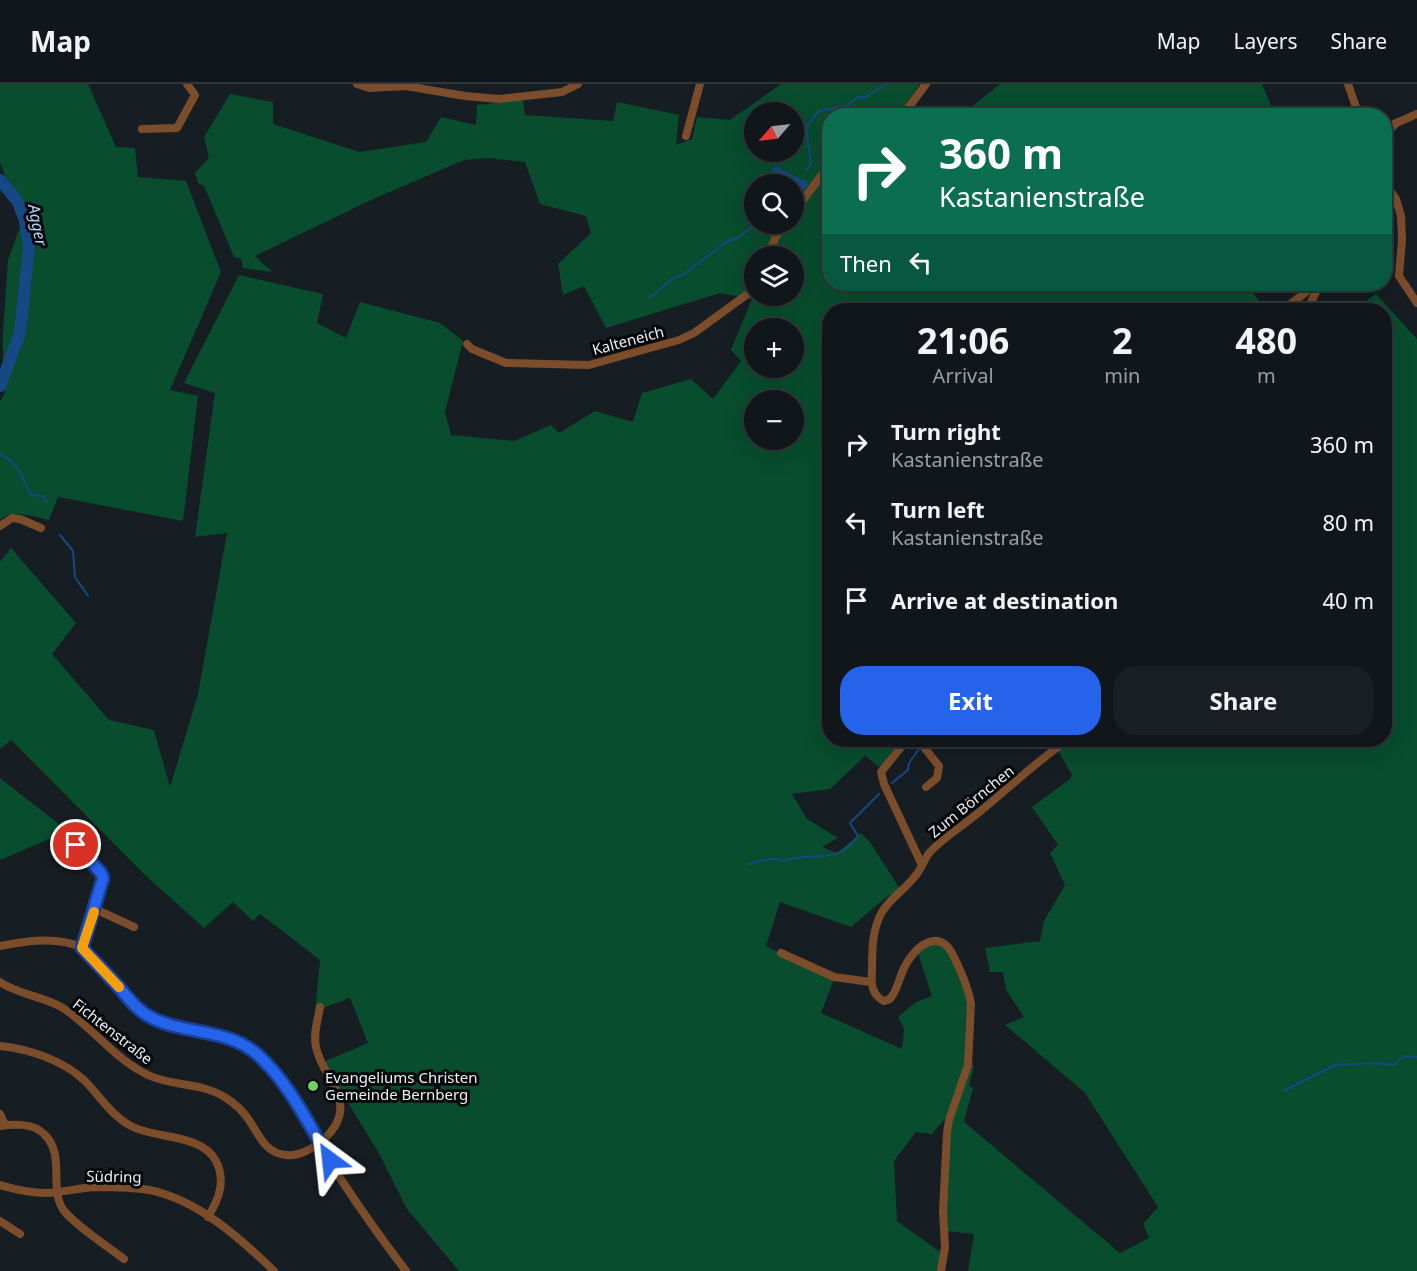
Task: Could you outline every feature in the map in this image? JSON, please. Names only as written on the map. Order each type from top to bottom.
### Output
[{"type":"street","points":[[142,129],[177,128],[195,95],[187,84]]},
{"type":"street","points":[[357,84],[369,88],[406,86],[499,99],[562,92],[578,84]]},
{"type":"street","points":[[686,136],[700,84]]},
{"type":"street","points":[[908,108],[926,84]]},
{"type":"street","points":[[1348,84],[1356,108]]},
{"type":"street","points":[[1392,126],[1417,114]]},
{"type":"street","points":[[804,199],[822,175]]},
{"type":"street","points":[[1392,194],[1401,216],[1399,276],[1417,303]]},
{"type":"street","points":[[1291,303],[1307,291]]},
{"type":"street","name":"Kalteneich","points":[[467,344],[472,349],[506,363],[589,365],[679,340],[694,333],[744,297]]},
{"type":"street","points":[[0,526],[12,518],[41,528]]},
{"type":"street","points":[[901,747],[881,772],[884,784],[921,863]]},
{"type":"street","points":[[924,747],[939,766],[937,778],[926,787]]},
{"type":"street","name":"Zum Börnchen","points":[[871,982],[876,924],[890,901],[918,874],[921,863],[945,837],[981,811],[1059,747]]},
{"type":"street","points":[[76,845],[103,878],[82,948]]},
{"type":"street","points":[[95,909],[134,927]]},
{"type":"street","points":[[0,946],[37,940],[53,941],[82,948],[136,1008],[150,1017],[167,1025],[214,1033],[240,1042],[259,1055],[294,1098],[319,1143],[380,1236],[406,1271]]},
{"type":"street","points":[[781,952],[834,977],[871,982],[874,993],[884,1001],[893,996],[906,962],[914,954],[930,941],[945,942],[950,947],[964,977],[971,1004],[968,1065],[949,1120],[947,1133],[943,1211],[945,1247],[941,1271]]},
{"type":"street","name":"Fichtenstraße","points":[[0,982],[62,1008],[99,1036],[133,1067],[147,1075],[210,1089],[226,1098],[248,1118],[261,1142],[273,1151],[286,1155],[299,1154],[319,1143],[335,1126],[340,1115],[341,1103],[316,1050],[314,1040],[320,1007]]},
{"type":"street","points":[[0,1046],[30,1052],[72,1070],[113,1114],[132,1126],[150,1134],[182,1139],[205,1149],[215,1160],[221,1178],[220,1194],[208,1217]]},
{"type":"street","points":[[0,1114],[2,1125],[30,1126],[41,1131],[50,1140],[56,1159],[57,1192],[64,1212],[124,1259]]},
{"type":"street","name":"Südring","points":[[0,1185],[17,1190],[44,1193],[90,1187],[123,1186],[151,1190],[174,1198],[208,1217],[243,1241],[274,1271]]},
{"type":"street","points":[[0,1221],[20,1234]]},
{"type":"green space","points":[[0,84],[88,84],[116,147],[135,148],[138,177],[186,181],[221,272],[170,390],[198,396],[183,521],[58,497],[49,520],[17,514],[5,516],[0,520],[0,402],[5,392],[3,332],[8,260],[21,224],[0,162]]},
{"type":"green space","points":[[781,84],[920,84],[906,104],[925,108],[822,108],[822,291],[1251,291],[1261,303],[822,303],[822,747],[899,748],[882,769],[865,756],[830,789],[792,794],[807,819],[838,838],[822,847],[837,853],[861,833],[870,842],[900,889],[884,899],[851,927],[780,902],[766,946],[834,979],[821,1013],[902,1049],[904,1029],[898,1017],[916,1002],[932,996],[918,953],[932,943],[938,943],[946,948],[964,983],[969,1003],[966,1063],[949,1114],[932,1134],[916,1132],[894,1161],[897,1221],[943,1254],[940,1271],[459,1271],[407,1209],[380,1155],[323,1062],[368,1043],[350,998],[315,1011],[320,960],[260,914],[253,921],[233,902],[204,928],[145,875],[11,740],[0,749],[0,562],[11,548],[76,623],[52,654],[109,720],[154,730],[170,787],[198,694],[227,533],[195,537],[215,393],[184,383],[239,275],[323,294],[317,323],[346,338],[360,302],[440,323],[463,341],[445,412],[451,435],[514,441],[551,425],[559,433],[595,411],[633,422],[642,393],[691,379],[713,399],[741,361],[731,350],[744,318],[744,378],[804,378],[804,318],[744,318],[749,306],[804,306],[804,246],[744,246],[744,298],[720,293],[606,328],[584,286],[563,295],[558,264],[591,233],[586,216],[540,204],[525,162],[488,158],[464,160],[371,200],[255,256],[272,272],[243,268],[241,259],[234,257],[204,186],[198,183],[195,173],[209,158],[204,137],[230,94],[273,102],[273,124],[359,152],[426,142],[441,117],[476,125],[477,105],[523,100],[525,115],[613,121],[617,102],[679,115],[676,145],[692,139],[697,117],[730,120],[744,110],[744,162],[804,162],[804,102],[756,102]]},
{"type":"green space","points":[[1000,84],[1262,84],[1272,108],[970,108]]},
{"type":"green space","points":[[1376,294],[1384,303],[1363,303]]},
{"type":"green space","points":[[1392,312],[1417,339],[1417,1271],[968,1271],[974,1234],[946,1231],[948,1135],[971,1064],[974,1066],[969,1085],[973,1088],[964,1122],[1120,1253],[1149,1238],[1143,1224],[1158,1207],[1085,1093],[1005,1025],[1024,1017],[1006,990],[1003,972],[990,972],[985,948],[1040,941],[1044,921],[1065,885],[1050,853],[1058,845],[1032,807],[1070,779],[1072,775],[1057,749],[1060,747],[1392,747]]},
{"type":"green space","points":[[0,778],[68,831],[0,860]]},
{"type":"water","points":[[776,167],[790,174],[772,174],[773,168]]},
{"type":"waterway","points":[[836,108],[847,106],[858,97],[866,97],[886,84]]},
{"type":"waterway","points":[[806,170],[811,164],[806,127],[822,110]]},
{"type":"waterway","points":[[1392,132],[1398,126]]},
{"type":"waterway","name":"Agger","points":[[0,180],[18,202],[25,221],[29,246],[20,333],[0,386]]},
{"type":"waterway","points":[[649,297],[674,278],[683,275],[726,242],[744,234]]},
{"type":"waterway","points":[[0,454],[16,467],[31,495],[43,496],[48,503]]},
{"type":"waterway","points":[[60,535],[73,551],[75,577],[88,596]]},
{"type":"waterway","points":[[892,783],[908,770],[909,763],[919,749]]},
{"type":"waterway","points":[[749,864],[771,859],[784,861],[833,855],[841,851],[850,846],[858,836],[850,823],[879,794]]},
{"type":"waterway","points":[[1283,1091],[1335,1065],[1376,1063],[1393,1065],[1405,1056],[1417,1057]]},
{"type":"slow traffic","points":[[94,912],[82,948],[119,987]]},
{"type":"place","name":"Evangeliums Christen Gemeinde Bernberg","points":[[313,1086]]},
{"type":"route","points":[[76,845],[103,878],[82,948],[136,1008],[150,1017],[167,1025],[214,1033],[240,1042],[259,1055],[294,1098],[330,1160]]}]
